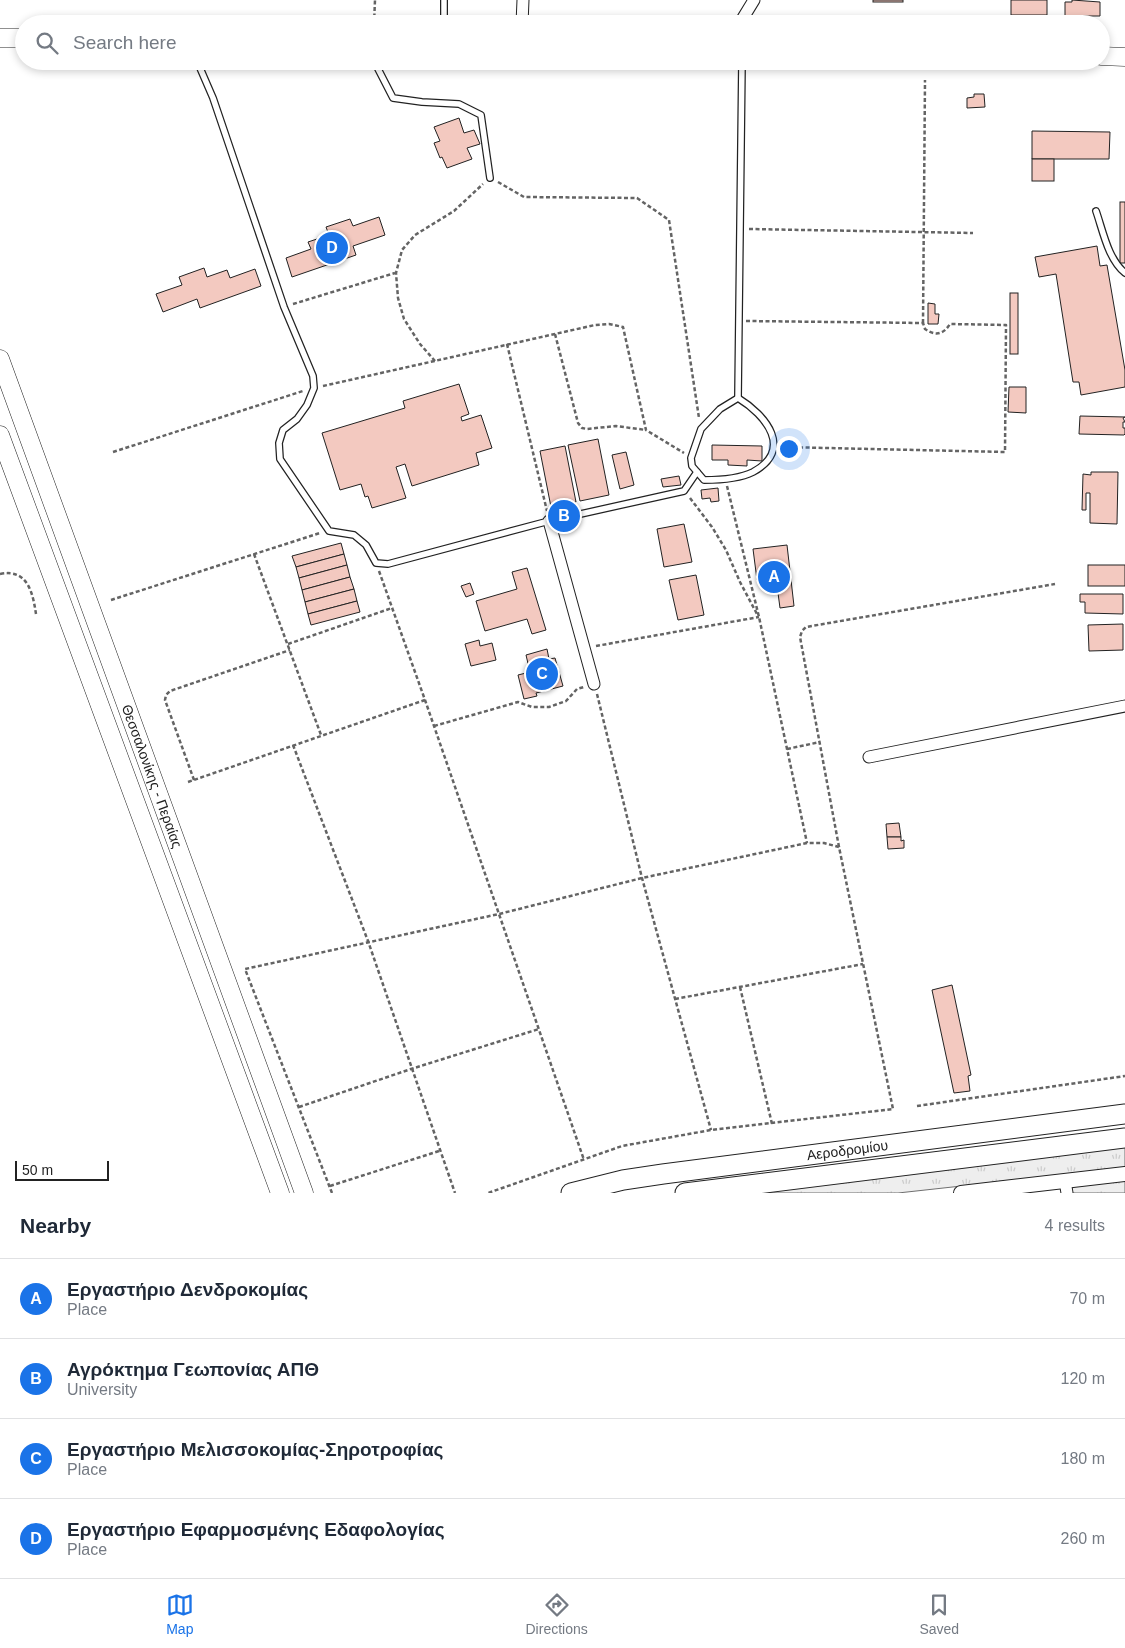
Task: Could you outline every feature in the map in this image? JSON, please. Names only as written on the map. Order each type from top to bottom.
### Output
[{"type":"highway","name":"Αεροδρομίου","points":[[571,1193],[623,1180],[663,1174],[1125,1114]]},
{"type":"highway","name":"Αεροδρομίου","points":[[685,1193],[1125,1138]]},
{"type":"main road","points":[[0,38],[15,38]]},
{"type":"main road","points":[[1110,56],[1125,57]]},
{"type":"main road","name":"Θεσσαλονίκης - Περαίας","points":[[0,359],[304,1193]]},
{"type":"main road","name":"Θεσσαλονίκης - Περαίας","points":[[0,435],[280,1193]]},
{"type":"street","points":[[522,15],[523,0]]},
{"type":"street","points":[[745,15],[754,0]]},
{"type":"street","points":[[549,521],[594,684]]},
{"type":"street","points":[[869,757],[1125,706]]},
{"type":"street","points":[[961,1193],[1066,1187],[1125,1174]]},
{"type":"lane","points":[[444,0],[444,15]]},
{"type":"lane","points":[[201,70],[213,98],[284,307],[313,376],[314,388],[307,405],[297,419],[283,430],[279,443],[280,459],[329,530],[354,535],[366,545],[376,563],[388,564],[549,521],[684,491],[697,472]]},
{"type":"lane","points":[[379,70],[393,98],[459,104],[481,115],[490,178]]},
{"type":"lane","points":[[738,398],[742,70]]},
{"type":"lane","points":[[1096,211],[1113,256],[1118,266],[1125,273]]},
{"type":"lane","points":[[738,398],[758,412],[770,428],[773,436],[773,448],[769,458],[752,472],[725,480],[704,480],[692,466],[691,458],[701,429],[720,409],[738,398]]},
{"type":"path","points":[[374,15],[375,0]]},
{"type":"path","points":[[773,448],[1005,452],[1006,325],[950,324],[940,334],[931,334],[925,329],[925,80]]},
{"type":"path","points":[[435,361],[420,344],[404,319],[398,298],[396,273],[402,250],[415,235],[454,211],[490,178],[524,197],[637,198],[669,220],[701,429]]},
{"type":"path","points":[[740,229],[973,233]]},
{"type":"path","points":[[284,307],[396,273]]},
{"type":"path","points":[[740,321],[924,323]]},
{"type":"path","points":[[113,452],[314,388],[507,344],[595,325],[609,324],[623,327],[646,430]]},
{"type":"path","points":[[555,334],[578,423],[582,428],[616,426],[646,430],[691,458]]},
{"type":"path","points":[[507,344],[549,521]]},
{"type":"path","points":[[725,480],[759,617],[807,844]]},
{"type":"path","points":[[684,491],[712,527],[726,550],[740,582],[759,617]]},
{"type":"path","points":[[112,600],[329,530]]},
{"type":"path","points":[[254,554],[321,735]]},
{"type":"path","points":[[376,563],[584,1160]]},
{"type":"path","points":[[0,574],[13,574],[22,579],[31,588],[36,614]]},
{"type":"path","points":[[488,1193],[622,1146],[711,1130],[893,1109],[839,847],[800,637],[806,627],[1055,584]]},
{"type":"path","points":[[288,644],[392,608]]},
{"type":"path","points":[[584,648],[759,617]]},
{"type":"path","points":[[194,780],[166,700],[166,695],[170,690],[290,650]]},
{"type":"path","points":[[434,726],[518,702],[532,707],[549,707],[566,701],[577,689],[594,684],[642,878],[711,1130]]},
{"type":"path","points":[[188,782],[425,700]]},
{"type":"path","points":[[787,749],[820,742]]},
{"type":"path","points":[[293,745],[368,941],[455,1193]]},
{"type":"path","points":[[332,1193],[245,969],[499,914],[642,878],[807,844],[824,843],[839,847]]},
{"type":"path","points":[[676,999],[863,964]]},
{"type":"path","points":[[740,987],[772,1124]]},
{"type":"path","points":[[299,1107],[539,1029]]},
{"type":"path","points":[[917,1106],[1125,1076]]},
{"type":"path","points":[[330,1186],[439,1150]]},
{"type":"green space","points":[[1125,1146],[1125,1168],[898,1193],[746,1193]]},
{"type":"green space","points":[[1125,1180],[1125,1193],[1072,1193],[1072,1187]]},
{"type":"building","points":[[873,0],[903,0],[903,2],[873,2]]},
{"type":"building","points":[[1011,0],[1047,0],[1047,15],[1011,15]]},
{"type":"building","points":[[1072,0],[1100,2],[1100,15],[1065,15],[1065,2],[1072,2]]},
{"type":"building","points":[[974,94],[984,94],[985,107],[967,108],[967,98],[974,97]]},
{"type":"building","points":[[459,118],[464,133],[474,130],[480,144],[467,148],[472,159],[447,168],[442,157],[440,158],[434,143],[440,141],[434,127]]},
{"type":"building","points":[[1032,131],[1110,132],[1109,159],[1032,159]]},
{"type":"building","points":[[1032,159],[1054,159],[1054,181],[1032,181]]},
{"type":"building","points":[[1120,202],[1125,202],[1125,263],[1120,263]]},
{"type":"building","points":[[379,217],[385,235],[353,246],[356,255],[292,277],[286,258],[311,249],[308,242],[329,235],[326,227],[350,219],[353,226]]},
{"type":"building","points":[[1097,246],[1100,266],[1107,265],[1125,370],[1125,387],[1081,395],[1079,382],[1073,382],[1056,274],[1039,277],[1035,257]]},
{"type":"building","points":[[204,268],[207,277],[227,270],[230,278],[255,269],[261,286],[200,308],[197,299],[163,312],[156,294],[182,285],[179,277]]},
{"type":"building","points":[[1010,293],[1018,293],[1018,354],[1010,354]]},
{"type":"building","points":[[928,303],[935,304],[935,314],[939,314],[938,324],[928,324]]},
{"type":"building","points":[[459,384],[469,414],[461,417],[462,421],[481,415],[492,448],[476,453],[479,465],[412,486],[405,464],[396,467],[406,498],[372,508],[368,496],[365,497],[361,484],[340,490],[322,433],[405,408],[403,401]]},
{"type":"building","points":[[1009,387],[1026,387],[1026,413],[1008,412]]},
{"type":"building","points":[[1080,416],[1125,417],[1123,418],[1125,422],[1123,422],[1123,428],[1125,428],[1125,434],[1079,434]]},
{"type":"building","points":[[598,439],[609,495],[580,501],[568,445]]},
{"type":"building","points":[[712,445],[762,446],[762,461],[747,460],[747,466],[728,465],[728,460],[712,460]]},
{"type":"building","points":[[565,446],[576,502],[551,507],[540,451]]},
{"type":"building","points":[[626,452],[634,485],[620,489],[612,455]]},
{"type":"building","points":[[1091,472],[1118,472],[1117,524],[1090,523],[1090,493],[1086,493],[1086,510],[1082,510],[1083,474],[1091,475]]},
{"type":"building","points":[[679,476],[681,485],[663,487],[661,479]]},
{"type":"building","points":[[718,488],[719,501],[711,502],[710,498],[702,499],[701,490]]},
{"type":"building","points":[[684,524],[692,562],[664,567],[657,529]]},
{"type":"building","points":[[341,543],[344,554],[296,567],[292,556]]},
{"type":"building","points":[[787,545],[794,606],[780,608],[776,578],[757,580],[753,549]]},
{"type":"building","points":[[344,554],[347,565],[299,578],[296,567]]},
{"type":"building","points":[[347,565],[350,577],[302,590],[299,578]]},
{"type":"building","points":[[1088,565],[1125,565],[1125,586],[1088,586]]},
{"type":"building","points":[[527,568],[546,630],[532,634],[527,619],[485,631],[476,601],[517,589],[512,572]]},
{"type":"building","points":[[696,575],[704,615],[678,620],[669,580]]},
{"type":"building","points":[[350,577],[354,589],[305,602],[302,590]]},
{"type":"building","points":[[470,583],[474,594],[466,597],[461,586]]},
{"type":"building","points":[[354,589],[357,601],[308,614],[305,602]]},
{"type":"building","points":[[1080,594],[1123,594],[1123,614],[1085,613],[1085,602],[1080,602]]},
{"type":"building","points":[[357,601],[360,612],[311,625],[308,614]]},
{"type":"building","points":[[1123,624],[1123,650],[1089,651],[1088,625]]},
{"type":"building","points":[[479,640],[480,646],[492,643],[496,660],[471,666],[465,644]]},
{"type":"building","points":[[547,649],[549,659],[555,658],[563,686],[536,693],[537,696],[524,699],[518,675],[530,672],[526,655]]},
{"type":"building","points":[[899,823],[901,837],[887,837],[886,824]]},
{"type":"building","points":[[887,837],[901,837],[901,841],[904,840],[904,848],[888,849]]},
{"type":"building","points":[[952,985],[971,1075],[968,1076],[970,1091],[954,1093],[932,990]]},
{"type":"place","name":"Εργαστήριο Εφαρμοσμένης Εδαφολογίας","points":[[332,248]]},
{"type":"place","name":"Αγρόκτημα Γεωπονίας ΑΠΘ","points":[[564,516]]},
{"type":"place","name":"Εργαστήριο Δενδροκομίας","points":[[774,577]]},
{"type":"place","name":"Εργαστήριο Μελισσοκομίας-Σηροτροφίας","points":[[542,674]]}]
